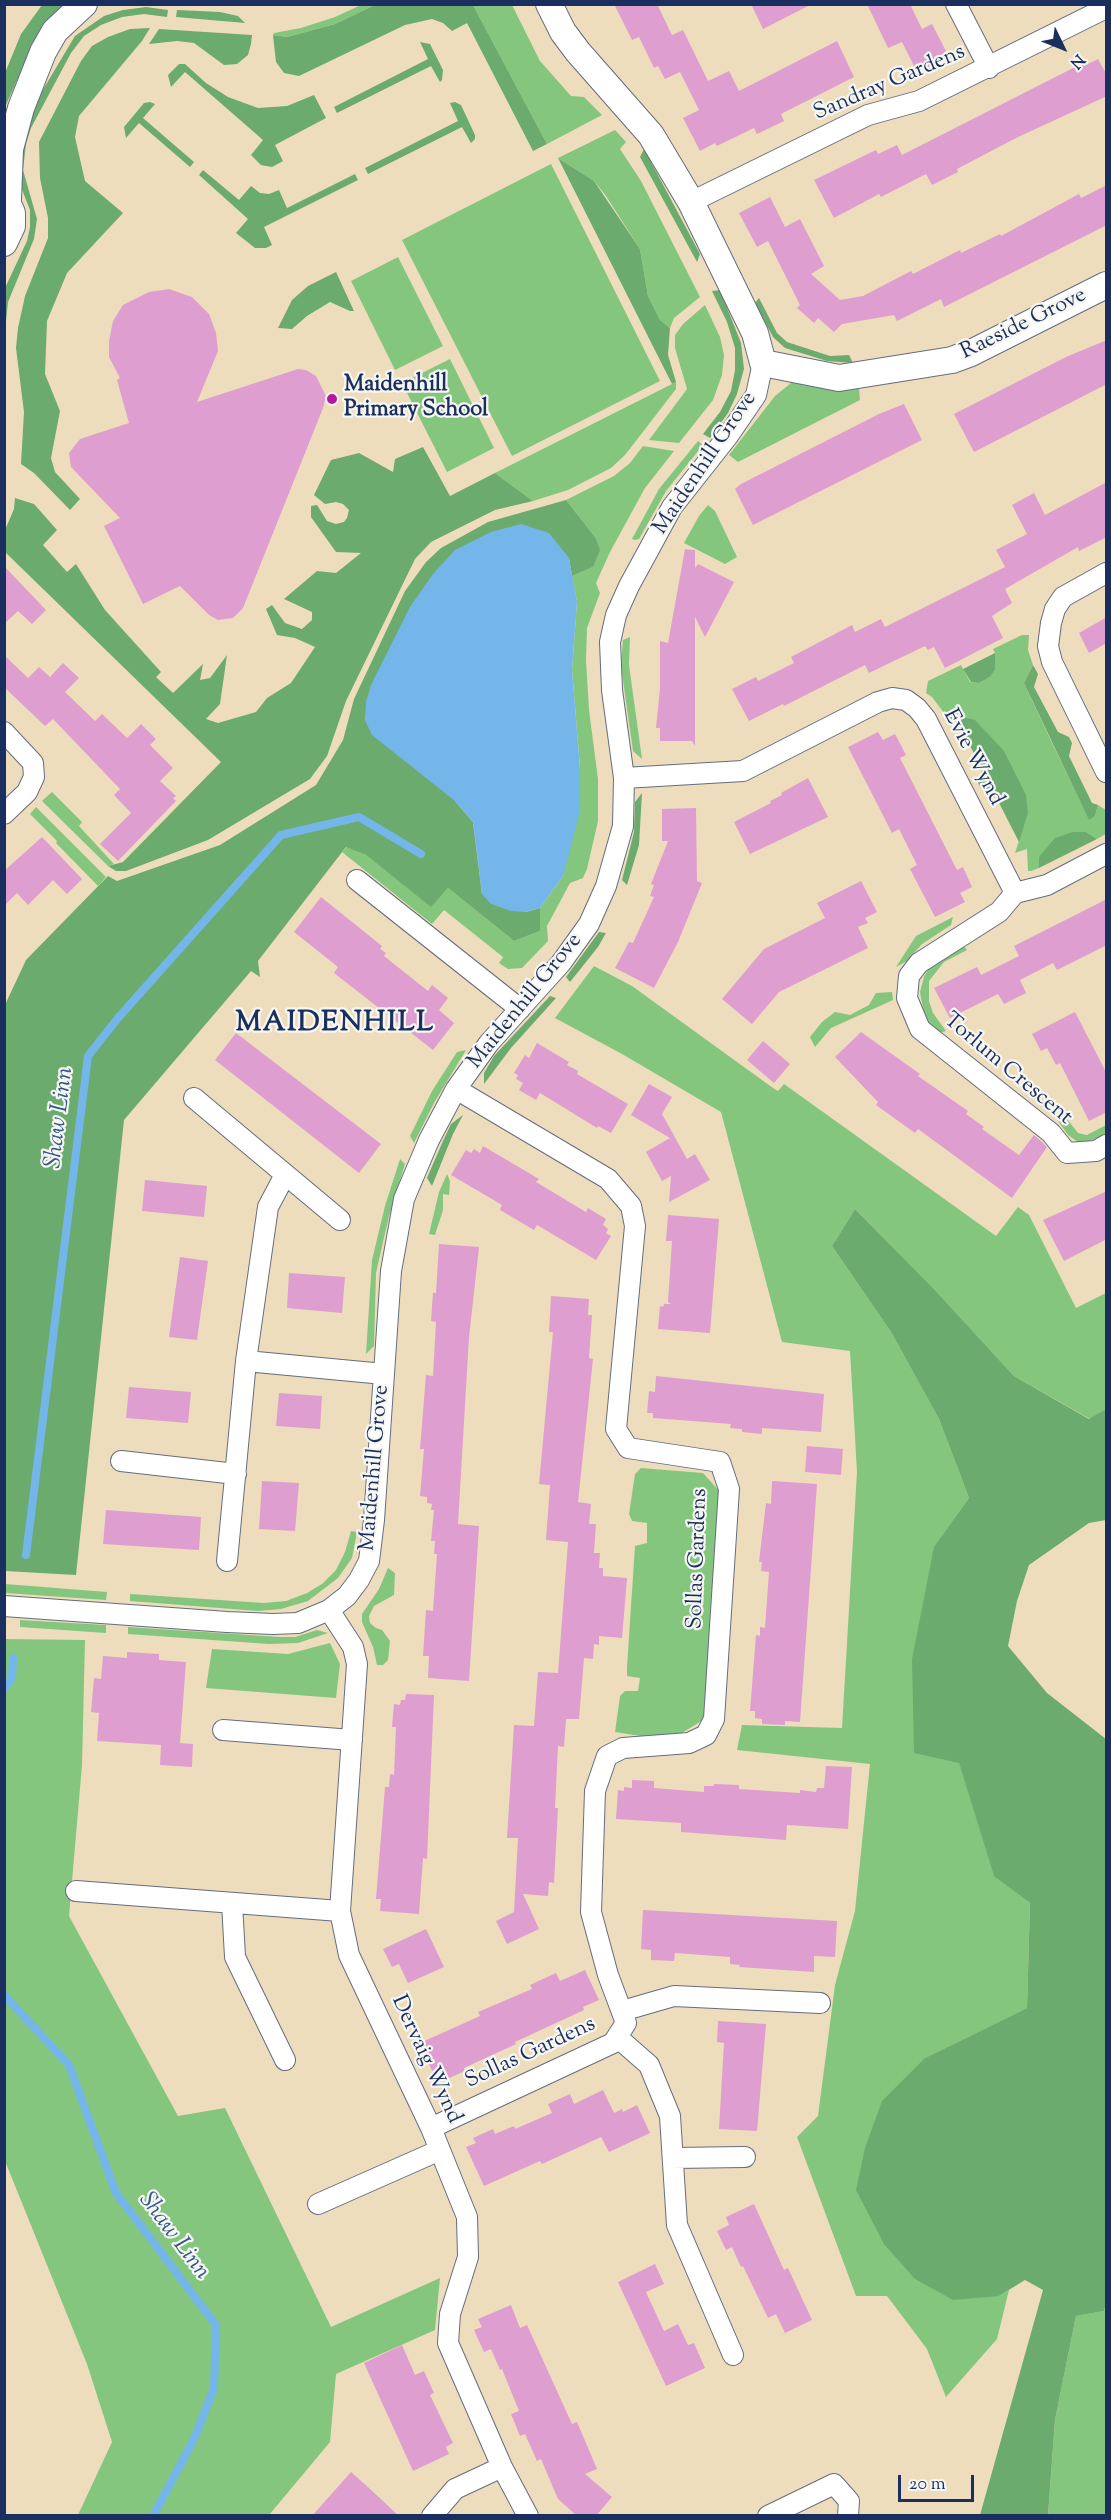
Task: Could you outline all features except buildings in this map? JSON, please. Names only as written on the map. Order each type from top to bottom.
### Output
[{"type":"street","points":[[4,243],[12,226],[12,213],[6,197],[13,117],[55,31],[84,4]]},
{"type":"street","name":"Maidenhill Grove","points":[[4,1606],[273,1624],[298,1623],[330,1610],[353,1588],[369,1561],[378,1484],[391,1271],[404,1199],[429,1140],[456,1089],[489,1043],[561,963],[589,924],[606,886],[623,826],[624,778],[612,690],[610,642],[616,615],[629,586],[672,507],[728,436],[756,395],[763,363],[755,333],[691,202],[651,135],[578,52],[563,32],[549,4]]},
{"type":"street","points":[[956,4],[989,68]]},
{"type":"street","name":"Sandray Gardens","points":[[691,202],[868,115],[919,101],[1107,8]]},
{"type":"street","name":"Raeside Grove","points":[[763,363],[839,378],[952,360],[971,353],[1107,285]]},
{"type":"street","points":[[1107,573],[1063,597],[1053,616],[1048,646],[1052,662],[1107,772]]},
{"type":"street","name":"Evie Wynd","points":[[624,778],[743,771],[878,702],[892,698],[906,700],[926,719],[1015,893]]},
{"type":"street","points":[[4,732],[33,763],[34,777],[27,792],[4,814]]},
{"type":"street","points":[[1015,893],[1047,885],[1107,854]]},
{"type":"street","points":[[357,880],[520,1009]]},
{"type":"street","name":"Torlum Crescent","points":[[1015,893],[999,912],[919,963],[909,976],[907,998],[920,1029],[1051,1133],[1067,1153],[1096,1151],[1107,1145]]},
{"type":"street","name":"Sollas Gardens","points":[[430,2128],[613,2043],[626,2023],[608,1976],[591,1911],[595,1791],[607,1756],[623,1748],[689,1743],[705,1735],[714,1719],[729,1489],[720,1462],[628,1448],[616,1429],[635,1226],[631,1206],[608,1179],[456,1089]]},
{"type":"street","points":[[194,1098],[340,1220]]},
{"type":"street","points":[[227,1561],[246,1361],[268,1207],[285,1175]]},
{"type":"street","points":[[246,1361],[384,1374]]},
{"type":"street","points":[[121,1461],[236,1474]]},
{"type":"street","name":"Dervaig Wynd","points":[[330,1610],[353,1647],[357,1664],[340,1911],[349,1954],[440,2150],[467,2217],[468,2257],[450,2314],[448,2343],[502,2467],[528,2516]]},
{"type":"street","points":[[223,1730],[352,1740]]},
{"type":"street","points":[[76,1891],[340,1911]]},
{"type":"street","points":[[232,1903],[235,1958],[285,2060]]},
{"type":"street","name":"Sollas Gardens","points":[[622,2011],[674,1996],[820,2003]]},
{"type":"street","name":"Sollas Gardens","points":[[617,2037],[649,2065],[669,2116],[677,2225],[733,2355]]},
{"type":"street","points":[[318,2204],[440,2150]]},
{"type":"street","points":[[673,2158],[745,2157]]},
{"type":"street","points":[[432,2516],[455,2489],[502,2467]]},
{"type":"street","points":[[768,2516],[834,2484],[849,2501],[848,2516]]},
{"type":"green space","points":[[42,5],[64,5],[45,25],[33,45],[5,107],[5,73],[21,34]]},
{"type":"green space","points":[[361,5],[375,5],[335,24],[287,37],[273,35],[335,17]]},
{"type":"green space","points":[[375,5],[473,5],[547,144],[533,151],[467,23],[452,31],[443,23],[432,19],[405,25],[299,76],[284,73],[276,62],[273,35],[287,37],[335,24]]},
{"type":"green space","points":[[473,5],[512,5],[540,61],[571,96],[584,97],[602,115],[547,144]]},
{"type":"green space","points":[[146,7],[168,10],[167,17],[144,14],[122,17],[101,25],[84,36],[71,53],[31,128],[26,144],[23,170],[37,219],[34,239],[8,302],[5,331],[5,288],[27,241],[30,227],[30,210],[19,182],[16,163],[35,103],[75,36],[104,16],[123,10]]},
{"type":"green space","points":[[177,10],[220,12],[238,16],[245,23],[176,17]]},
{"type":"green space","points":[[150,28],[142,41],[79,116],[75,137],[85,181],[123,213],[67,273],[47,321],[45,374],[60,411],[51,458],[55,472],[80,499],[70,510],[34,473],[21,464],[24,412],[16,348],[18,328],[25,296],[48,238],[48,218],[40,178],[39,142],[81,61],[92,46],[130,29]]},
{"type":"green space","points":[[159,29],[252,35],[251,44],[248,55],[237,64],[224,65],[194,43],[177,41],[149,44]]},
{"type":"green space","points":[[420,42],[430,44],[443,70],[440,82],[431,66],[337,113],[334,107],[428,59]]},
{"type":"green space","points":[[179,64],[185,64],[206,83],[228,97],[258,108],[287,106],[314,95],[326,118],[275,145],[283,161],[272,167],[261,165],[251,155],[263,140],[185,72],[171,87],[168,75]]},
{"type":"green space","points":[[455,102],[461,105],[475,135],[471,143],[462,127],[368,174],[365,168],[458,121],[450,103]]},
{"type":"green space","points":[[144,103],[155,104],[143,118],[194,162],[190,167],[139,123],[126,138],[124,127]]},
{"type":"green space","points":[[615,130],[626,142],[620,149],[641,181],[700,297],[674,318],[670,328],[660,320],[648,296],[640,249],[606,196],[594,181],[558,158]]},
{"type":"green space","points":[[644,149],[700,254],[697,262],[640,157]]},
{"type":"green space","points":[[558,158],[594,181],[640,249],[648,296],[660,320],[670,328],[668,355],[676,382],[672,384]]},
{"type":"green space","points":[[551,164],[660,381],[512,456],[402,240]]},
{"type":"green space","points":[[203,170],[239,200],[251,186],[260,193],[269,194],[279,190],[287,208],[355,174],[358,180],[264,227],[272,245],[266,248],[255,248],[236,233],[248,219],[199,175]]},
{"type":"green space","points":[[398,257],[443,346],[395,370],[351,281]]},
{"type":"green space","points":[[336,272],[354,311],[330,302],[307,316],[292,329],[278,328],[292,300],[308,286]]},
{"type":"green space","points":[[720,290],[741,343],[744,369],[737,394],[728,413],[710,438],[703,434],[720,412],[731,391],[735,370],[735,348],[727,322],[712,291]]},
{"type":"green space","points":[[759,298],[777,333],[787,342],[830,356],[849,355],[853,363],[827,361],[785,348],[773,337],[755,303]]},
{"type":"green space","points":[[705,305],[720,337],[724,355],[722,375],[713,400],[679,443],[649,440],[687,389],[675,348],[675,335],[683,324]]},
{"type":"green space","points":[[450,359],[494,448],[447,472],[402,383]]},
{"type":"green space","points":[[676,382],[676,389],[625,455],[611,468],[568,490],[533,501],[495,473]]},
{"type":"green space","points":[[791,383],[832,389],[859,389],[860,400],[738,462],[729,455],[775,396]]},
{"type":"green space","points":[[698,441],[703,445],[666,491],[639,539],[632,539],[659,489]]},
{"type":"green space","points":[[643,446],[674,451],[645,488],[610,552],[596,583],[600,593],[587,628],[586,660],[589,710],[598,779],[598,821],[587,869],[583,878],[570,883],[547,926],[548,941],[522,968],[508,969],[499,963],[503,957],[444,910],[432,924],[342,852],[347,847],[366,855],[431,906],[448,888],[514,941],[540,931],[540,908],[563,876],[580,767],[572,670],[577,602],[572,576],[593,567],[595,537],[566,500],[614,476],[630,463]]},
{"type":"green space","points":[[423,447],[450,496],[495,473],[533,501],[495,510],[431,542],[415,559],[346,701],[327,756],[310,779],[208,840],[126,871],[116,871],[108,866],[123,862],[221,762],[5,552],[5,530],[14,509],[15,498],[34,504],[57,530],[43,545],[67,572],[76,564],[105,610],[161,672],[156,677],[173,693],[203,664],[200,680],[210,678],[227,655],[220,704],[206,719],[218,723],[256,712],[267,698],[291,683],[315,647],[295,638],[277,635],[266,609],[272,605],[285,623],[302,629],[312,620],[312,612],[284,599],[317,571],[336,573],[361,553],[336,552],[311,517],[311,506],[317,505],[327,521],[336,524],[344,522],[347,518],[349,510],[343,504],[336,502],[325,504],[314,495],[331,460],[359,453],[393,472],[395,459]]},
{"type":"green space","points":[[566,500],[595,537],[600,550],[593,567],[572,576],[569,558],[455,801],[473,822],[482,894],[526,912],[540,908],[540,931],[514,941],[448,888],[431,907],[366,855],[346,847],[258,961],[260,977],[251,971],[124,1120],[76,1575],[5,1571],[4,1007],[26,960],[108,876],[117,881],[220,845],[316,785],[343,740],[354,699],[405,591],[426,562],[441,548],[488,522]]},
{"type":"green space","points":[[708,505],[715,511],[737,557],[725,564],[684,543]]},
{"type":"green space","points":[[1022,635],[1029,635],[1028,650],[1033,665],[1024,683],[1052,743],[1089,819],[1095,816],[1098,805],[1106,810],[1106,834],[1097,839],[1086,832],[1039,857],[1039,868],[1031,871],[1028,871],[1027,849],[1015,853],[1028,814],[958,714],[944,713],[926,693],[928,681],[961,665],[970,682],[979,683],[990,677],[995,653],[993,649]]},
{"type":"green space","points":[[630,637],[629,665],[642,759],[633,751],[621,666],[623,640]]},
{"type":"green space","points":[[995,653],[995,669],[990,677],[979,683],[971,682],[963,669]]},
{"type":"green space","points":[[1033,665],[1038,674],[1034,687],[1058,732],[1069,737],[1072,743],[1069,756],[1092,803],[1098,805],[1095,816],[1089,820],[1024,683]]},
{"type":"green space","points":[[944,713],[975,720],[1004,751],[1026,795],[1028,814],[1019,842],[995,795],[983,791],[978,783],[982,770],[959,723],[947,719]]},
{"type":"green space","points":[[52,792],[82,822],[79,826],[114,864],[108,866],[42,801]]},
{"type":"green space","points":[[642,793],[639,845],[627,885],[622,880],[634,832],[635,802]]},
{"type":"green space","points":[[36,807],[106,877],[98,886],[30,814]]},
{"type":"green space","points":[[1073,832],[1086,832],[1097,839],[1039,868],[1039,857],[1055,838]]},
{"type":"green space","points":[[953,917],[951,925],[922,944],[907,961],[896,967],[916,936]]},
{"type":"green space","points":[[599,932],[606,933],[598,947],[570,982],[566,977]]},
{"type":"green space","points":[[962,944],[967,950],[944,962],[929,981],[929,1001],[933,1013],[946,1031],[939,1033],[929,1022],[923,1009],[920,992],[931,964]]},
{"type":"green space","points":[[594,966],[632,986],[773,1088],[778,1091],[784,1084],[996,1236],[1018,1207],[1029,1215],[1076,1308],[1106,1293],[1106,1409],[1090,1419],[1014,1376],[935,1290],[855,1209],[832,1246],[891,1332],[939,1419],[969,1498],[934,1548],[959,1762],[994,1875],[1030,1903],[1027,2008],[925,2058],[999,2296],[1009,2290],[997,2339],[946,2397],[927,2349],[887,2296],[856,2296],[797,2137],[818,2116],[835,1985],[855,1911],[870,1764],[737,1750],[742,1725],[842,1728],[857,1472],[850,1351],[782,1342],[721,1112],[555,1018]]},
{"type":"green space","points":[[892,992],[893,1000],[831,1028],[815,1047],[810,1037],[822,1022],[835,1012],[850,1015],[869,1005],[876,993]]},
{"type":"green space","points":[[550,996],[556,998],[511,1048],[484,1084],[484,1073],[494,1056]]},
{"type":"green space","points":[[466,1050],[434,1103],[414,1143],[410,1136],[432,1091],[457,1052]]},
{"type":"green space","points":[[1063,1114],[1078,1133],[1087,1135],[1106,1125],[1106,1134],[1087,1142],[1078,1142],[1068,1135],[1056,1118]]},
{"type":"green space","points":[[463,1115],[432,1186],[427,1178],[443,1141],[451,1124]]},
{"type":"green space","points":[[400,1159],[405,1164],[389,1216],[376,1273],[374,1346],[366,1354],[372,1260],[385,1206]]},
{"type":"green space","points":[[447,1174],[450,1181],[449,1195],[443,1194],[443,1210],[435,1235],[429,1234],[439,1192]]},
{"type":"green space","points":[[855,1209],[935,1290],[1014,1376],[1089,1419],[1106,1409],[1106,1520],[1089,1523],[1029,1565],[1017,1601],[1008,1646],[1047,1693],[1106,1739],[1106,2304],[1104,2311],[1076,2316],[1055,2420],[1048,2515],[980,2515],[1043,2290],[1025,2280],[999,2296],[953,2300],[915,2279],[884,2244],[856,2190],[865,2148],[882,2101],[925,2058],[1027,2008],[1030,1903],[994,1876],[959,1763],[914,1753],[912,1659],[934,1547],[969,1498],[939,1419],[891,1332],[832,1246]]},
{"type":"green space","points":[[641,1468],[703,1473],[721,1493],[708,1711],[703,1720],[682,1733],[647,1737],[615,1732],[620,1696],[625,1691],[638,1691],[640,1678],[627,1676],[627,1667],[635,1546],[647,1543],[647,1523],[632,1521],[629,1514],[635,1474]]},
{"type":"green space","points":[[351,1531],[357,1532],[352,1558],[338,1578],[308,1601],[281,1609],[258,1611],[130,1601],[130,1594],[264,1603],[286,1601],[322,1584],[336,1570],[345,1552]]},
{"type":"green space","points":[[388,1568],[395,1573],[394,1595],[374,1606],[369,1616],[370,1623],[382,1630],[390,1641],[388,1660],[383,1665],[377,1665],[373,1647],[362,1622],[362,1614],[379,1589]]},
{"type":"green space","points":[[5,1584],[107,1592],[106,1600],[5,1593]]},
{"type":"green space","points":[[20,1620],[106,1625],[106,1633],[20,1627]]},
{"type":"green space","points":[[128,1627],[280,1637],[295,1637],[317,1630],[328,1633],[298,1643],[269,1644],[128,1634]]},
{"type":"green space","points":[[5,1639],[85,1640],[82,1765],[69,1916],[178,2116],[225,2108],[331,2327],[440,2278],[435,2330],[336,2374],[330,2442],[269,2515],[78,2515],[112,2442],[87,2364],[5,2161]]},
{"type":"green space","points":[[330,1643],[340,1664],[336,1698],[206,1688],[212,1649],[288,1654]]},
{"type":"green space","points":[[1106,2304],[1106,2515],[1048,2516],[1055,2420],[1076,2316],[1104,2311]]},
{"type":"water","points":[[521,524],[549,533],[569,558],[577,602],[572,670],[580,768],[579,815],[563,876],[540,908],[526,912],[511,911],[491,904],[482,894],[473,822],[455,801],[372,735],[365,720],[366,702],[371,685],[410,607],[433,574],[455,550],[491,532]]},
{"type":"waterway","name":"Shaw Linn","points":[[26,1555],[88,1056],[118,1018],[281,835],[359,817],[421,854]]},
{"type":"waterway","name":"Shaw Linn","points":[[4,1689],[12,1678],[13,1658]]},
{"type":"waterway","name":"Shaw Linn","points":[[4,1995],[69,2065],[116,2193],[216,2325],[214,2388],[194,2439],[153,2516]]},
{"type":"place","name":"Maidenhill Primary School","points":[[332,399]]},
{"type":"district","name":"MAIDENHILL","points":[[335,1025]]}]
